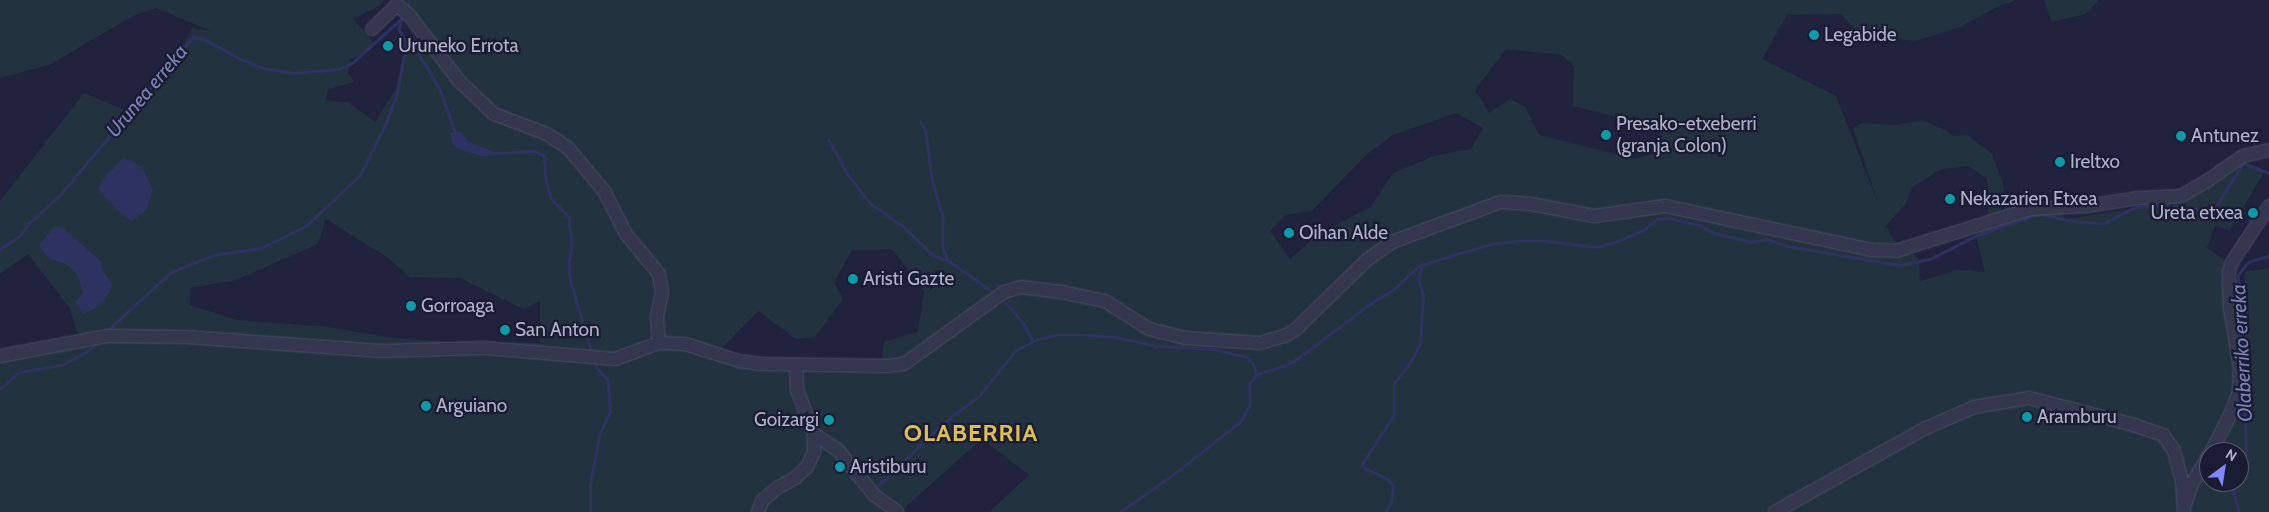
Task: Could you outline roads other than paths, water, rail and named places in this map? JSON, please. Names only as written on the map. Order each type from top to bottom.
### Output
[{"type":"street","points":[[372,29],[397,5],[405,12],[460,82],[494,114],[522,123],[558,141],[569,149],[604,191],[626,234],[659,274],[662,293],[657,317],[659,343]]},
{"type":"street","points":[[0,356],[108,336],[186,337],[382,351],[484,348],[615,359],[659,343],[685,344],[739,360],[761,364],[887,366],[904,364],[1004,292],[1021,287],[1061,292],[1105,301],[1149,329],[1186,338],[1260,343],[1285,336],[1296,329],[1368,259],[1392,242],[1500,202],[1530,204],[1594,216],[1665,206],[1872,250],[1896,251],[2046,206],[2087,206],[2138,198],[2181,196],[2243,156],[2269,150]]},
{"type":"street","points":[[2216,442],[2239,392],[2240,368],[2230,308],[2229,272],[2232,262],[2269,206]]},
{"type":"street","points":[[758,512],[762,501],[777,488],[795,478],[807,467],[814,452],[814,434],[797,390],[796,365]]},
{"type":"street","points":[[1775,512],[1924,429],[1974,408],[2029,398],[2134,425],[2162,436],[2174,451],[2182,481],[2183,511]]},
{"type":"street","points":[[814,434],[838,450],[874,496],[897,512]]},
{"type":"street","points":[[2183,511],[2192,484],[2199,472]]},
{"type":"water","points":[[460,131],[469,142],[497,153],[496,155],[481,156],[453,145],[450,133]]},
{"type":"water","points":[[122,159],[131,160],[143,169],[153,191],[146,211],[131,221],[117,210],[98,190],[102,180]]},
{"type":"water","points":[[54,227],[62,227],[101,261],[103,271],[113,285],[105,299],[96,308],[83,314],[75,302],[83,294],[78,276],[68,265],[50,259],[39,246]]},
{"type":"waterway","points":[[406,9],[409,0]]},
{"type":"waterway","points":[[402,18],[399,29],[406,42],[416,50],[439,87],[456,134]]},
{"type":"waterway","name":"Urunea erreka","points":[[0,249],[19,236],[29,223],[59,196],[193,37],[204,39],[241,59],[263,68],[294,73],[339,69],[352,63],[402,18]]},
{"type":"waterway","points":[[108,330],[171,272],[214,255],[261,248],[306,226],[360,175],[385,125],[397,94],[406,42]]},
{"type":"waterway","points":[[921,122],[926,132],[932,179],[943,217],[943,248],[948,260]]},
{"type":"waterway","points":[[829,140],[849,176],[870,203],[902,225],[933,255],[949,261],[995,293]]},
{"type":"waterway","points":[[494,153],[534,151],[544,155],[546,180],[551,198],[569,217],[572,244],[569,264],[571,282],[592,352]]},
{"type":"waterway","points":[[1120,512],[1178,471],[1241,421],[1250,404],[1249,384],[1257,374],[1284,366],[1297,359],[1374,301],[1393,290],[1419,266],[1460,253],[1496,243],[1517,241],[1547,241],[1597,247],[1618,241],[1645,229],[1657,219],[1669,218],[1700,225],[1711,232],[1751,242],[1767,239],[1787,246],[1901,265],[1930,259],[1975,236],[2036,215],[2079,222],[2104,223],[2136,207],[2170,206],[2213,211],[2243,163],[2269,173]]},
{"type":"waterway","name":"Olaberriko erreka","points":[[2245,366],[2246,349],[2240,332],[2238,275],[2248,262],[2269,256]]},
{"type":"waterway","points":[[1385,512],[1391,503],[1393,486],[1386,478],[1365,469],[1362,464],[1394,415],[1394,383],[1411,361],[1420,344],[1423,296],[1418,279],[1422,265]]},
{"type":"waterway","points":[[1003,299],[1024,324],[1033,341]]},
{"type":"waterway","points":[[877,487],[939,427],[980,395],[1015,351],[1038,339],[1056,335],[1088,335],[1117,337],[1155,346],[1214,349],[1247,357],[1253,364],[1257,374]]},
{"type":"waterway","points":[[0,389],[19,372],[62,365],[89,350],[94,345]]},
{"type":"waterway","points":[[590,512],[590,486],[599,435],[610,411],[608,381],[596,367],[595,362]]},
{"type":"waterway","name":"Olaberriko erreka","points":[[2244,394],[2246,442]]},
{"type":"waterway","name":"Olaberriko erreka","points":[[2234,492],[2239,512]]},
{"type":"place","name":"Legabide","points":[[1814,35]]},
{"type":"place","name":"Uruneko Errota","points":[[388,46]]},
{"type":"place","name":"Presako-etxeberri (granja Colon)","points":[[1606,135]]},
{"type":"place","name":"Antunez","points":[[2181,136]]},
{"type":"place","name":"Ireltxo","points":[[2060,162]]},
{"type":"place","name":"Nekazarien Etxea","points":[[1950,199]]},
{"type":"place","name":"Ureta etxea","points":[[2253,213]]},
{"type":"place","name":"Oihan Alde","points":[[1289,233]]},
{"type":"place","name":"Aristi Gazte","points":[[853,279]]},
{"type":"place","name":"Gorroaga","points":[[411,306]]},
{"type":"place","name":"San Anton","points":[[505,330]]},
{"type":"place","name":"Arguiano","points":[[426,406]]},
{"type":"place","name":"Aramburu","points":[[2027,417]]},
{"type":"place","name":"Goizargi","points":[[829,420]]},
{"type":"place","name":"Aristiburu","points":[[840,467]]},
{"type":"district","name":"OLABERRIA","points":[[971,433]]}]
